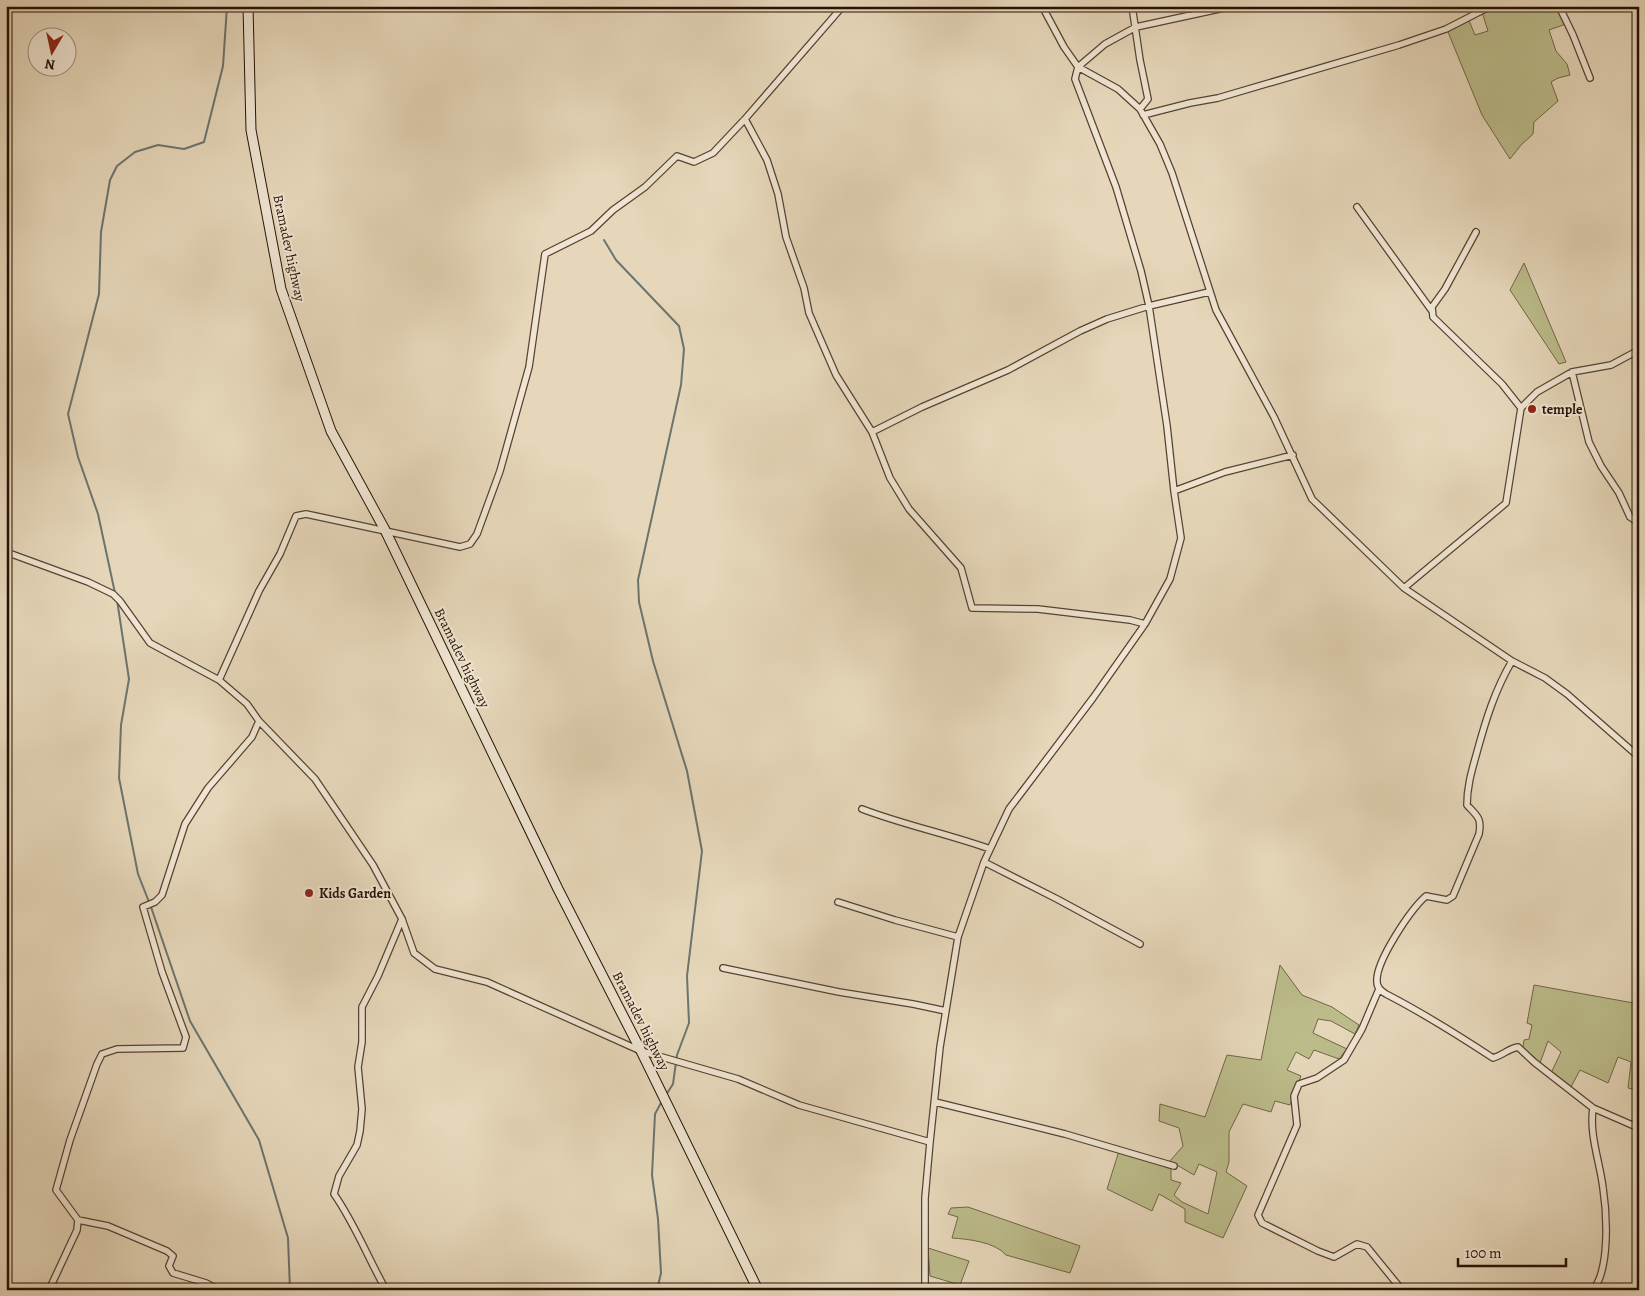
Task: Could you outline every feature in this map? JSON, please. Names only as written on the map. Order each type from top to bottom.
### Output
[{"type":"street","name":"Bramadev highway","points":[[248,6],[251,130],[281,289],[331,431],[385,530],[558,889],[641,1051],[758,1290]]},
{"type":"street","points":[[219,680],[259,591],[280,554],[296,516],[306,514],[460,548],[470,544],[477,534],[500,470],[529,367],[545,254],[591,231],[613,210],[645,187],[677,156],[694,162],[713,153],[843,6]]},
{"type":"street","points":[[1042,6],[1064,47],[1078,67],[1118,89],[1142,112],[1160,144],[1172,173],[1216,310],[1274,417],[1312,499],[1404,588],[1512,661],[1545,678],[1567,694],[1639,757]]},
{"type":"street","points":[[1132,6],[1148,99],[1142,112]]},
{"type":"street","points":[[1193,6],[1195,14]]},
{"type":"street","points":[[926,1290],[925,1198],[930,1142],[940,1047],[958,936],[984,862],[1009,810],[1145,624],[1170,579],[1181,538],[1149,306],[1137,255],[1116,186],[1075,79],[1078,67],[1106,44],[1136,27],[1233,6]]},
{"type":"street","points":[[1142,112],[1218,98],[1399,45],[1446,28],[1491,6]]},
{"type":"street","points":[[1559,6],[1590,78]]},
{"type":"street","points":[[745,119],[767,160],[778,194],[786,237],[804,288],[809,313],[836,374],[872,432],[890,478],[910,509],[961,568],[972,608],[1038,609],[1130,620],[1145,624]]},
{"type":"street","points":[[1356,207],[1433,313]]},
{"type":"street","points":[[1476,232],[1446,289],[1432,307],[1433,317],[1490,372],[1521,408]]},
{"type":"street","points":[[872,432],[922,406],[1008,370],[1080,331],[1107,319],[1149,306],[1209,292]]},
{"type":"street","points":[[1404,588],[1506,503],[1521,408],[1537,392],[1572,372],[1611,365],[1639,350]]},
{"type":"street","points":[[1572,372],[1589,442],[1601,466],[1619,493],[1630,517],[1639,523]]},
{"type":"street","points":[[1174,491],[1225,472],[1293,455]]},
{"type":"street","points":[[6,552],[88,582],[113,594],[150,643],[219,680],[247,704],[259,721],[315,779],[373,865],[402,919],[414,953],[435,969],[487,982],[641,1051],[738,1079],[798,1105],[930,1142]]},
{"type":"street","points":[[1512,661],[1500,682],[1488,712],[1467,788],[1467,805],[1479,818],[1479,834],[1452,896],[1447,900],[1426,896],[1416,905],[1384,957],[1376,981],[1379,989],[1432,1018],[1493,1058],[1500,1056],[1509,1048],[1518,1047],[1534,1062],[1593,1108],[1639,1128]]},
{"type":"street","points":[[49,1290],[77,1230],[78,1220],[56,1190],[70,1140],[102,1054],[117,1049],[183,1048],[186,1037],[162,972],[143,907],[155,902],[162,895],[185,824],[208,788],[252,737],[259,721]]},
{"type":"street","points":[[862,809],[889,820],[960,838],[990,849]]},
{"type":"street","points":[[984,862],[1140,944]]},
{"type":"street","points":[[838,902],[895,920],[958,936]]},
{"type":"street","points":[[386,1290],[359,1240],[348,1214],[334,1194],[339,1176],[357,1145],[360,1131],[362,1109],[358,1067],[362,1042],[362,1008],[402,919]]},
{"type":"street","points":[[723,968],[946,1012]]},
{"type":"street","points":[[1379,989],[1362,1029],[1344,1060],[1317,1078],[1299,1084],[1294,1096],[1296,1125],[1258,1215],[1262,1222],[1318,1251],[1334,1257],[1357,1244],[1367,1246],[1402,1290]]},
{"type":"street","points":[[935,1102],[1065,1134],[1174,1166]]},
{"type":"street","points":[[1593,1108],[1593,1136],[1603,1189],[1606,1244],[1603,1266],[1593,1290]]},
{"type":"street","points":[[78,1220],[108,1226],[167,1250],[173,1256],[169,1266],[172,1273],[219,1290]]},
{"type":"green space","points":[[1494,6],[1558,6],[1566,24],[1549,30],[1556,51],[1567,64],[1570,75],[1551,82],[1558,101],[1534,122],[1533,134],[1510,159],[1482,115],[1448,32],[1468,18],[1475,35],[1488,31],[1482,12]]},
{"type":"green space","points":[[1524,263],[1566,362],[1559,364],[1510,290]]},
{"type":"green space","points":[[1280,965],[1302,995],[1332,1007],[1359,1025],[1355,1034],[1331,1021],[1318,1019],[1313,1033],[1347,1049],[1339,1059],[1314,1050],[1309,1059],[1296,1052],[1287,1070],[1301,1076],[1290,1105],[1275,1101],[1271,1112],[1243,1104],[1229,1132],[1229,1162],[1226,1172],[1247,1186],[1223,1238],[1185,1222],[1185,1209],[1159,1194],[1152,1211],[1107,1189],[1119,1151],[1171,1169],[1171,1180],[1181,1183],[1174,1195],[1182,1202],[1208,1214],[1217,1172],[1199,1164],[1194,1175],[1170,1161],[1183,1146],[1179,1128],[1159,1121],[1160,1104],[1205,1117],[1227,1055],[1261,1060]]},
{"type":"green space","points":[[1534,985],[1639,1004],[1639,1091],[1628,1088],[1631,1062],[1618,1057],[1608,1083],[1580,1070],[1571,1087],[1551,1073],[1561,1052],[1548,1041],[1540,1063],[1523,1047],[1524,1040],[1529,1039],[1532,1025],[1527,1023]]},
{"type":"green space","points":[[968,1207],[1080,1246],[1070,1273],[1006,1255],[988,1244],[952,1238],[958,1217],[948,1214],[951,1208]]},
{"type":"green space","points":[[928,1248],[969,1261],[960,1285],[930,1276]]},
{"type":"waterway","points":[[115,593],[98,514],[78,457],[68,414],[99,294],[101,232],[110,180],[117,166],[135,152],[158,145],[184,149],[204,142],[223,66],[227,6]]},
{"type":"waterway","points":[[604,240],[616,260],[679,326],[684,349],[681,385],[638,580],[639,602],[653,661],[687,771],[702,851],[687,976],[689,1023],[677,1055],[673,1084],[666,1095]]},
{"type":"waterway","points":[[117,600],[129,679],[121,725],[119,778],[138,874],[149,902]]},
{"type":"waterway","points":[[151,907],[190,1021],[259,1140],[288,1238],[290,1290]]},
{"type":"waterway","points":[[657,1290],[661,1273],[658,1219],[652,1175],[655,1114],[662,1101]]},
{"type":"place","name":"temple","points":[[1532,409]]},
{"type":"place","name":"Kids Garden","points":[[309,893]]}]
